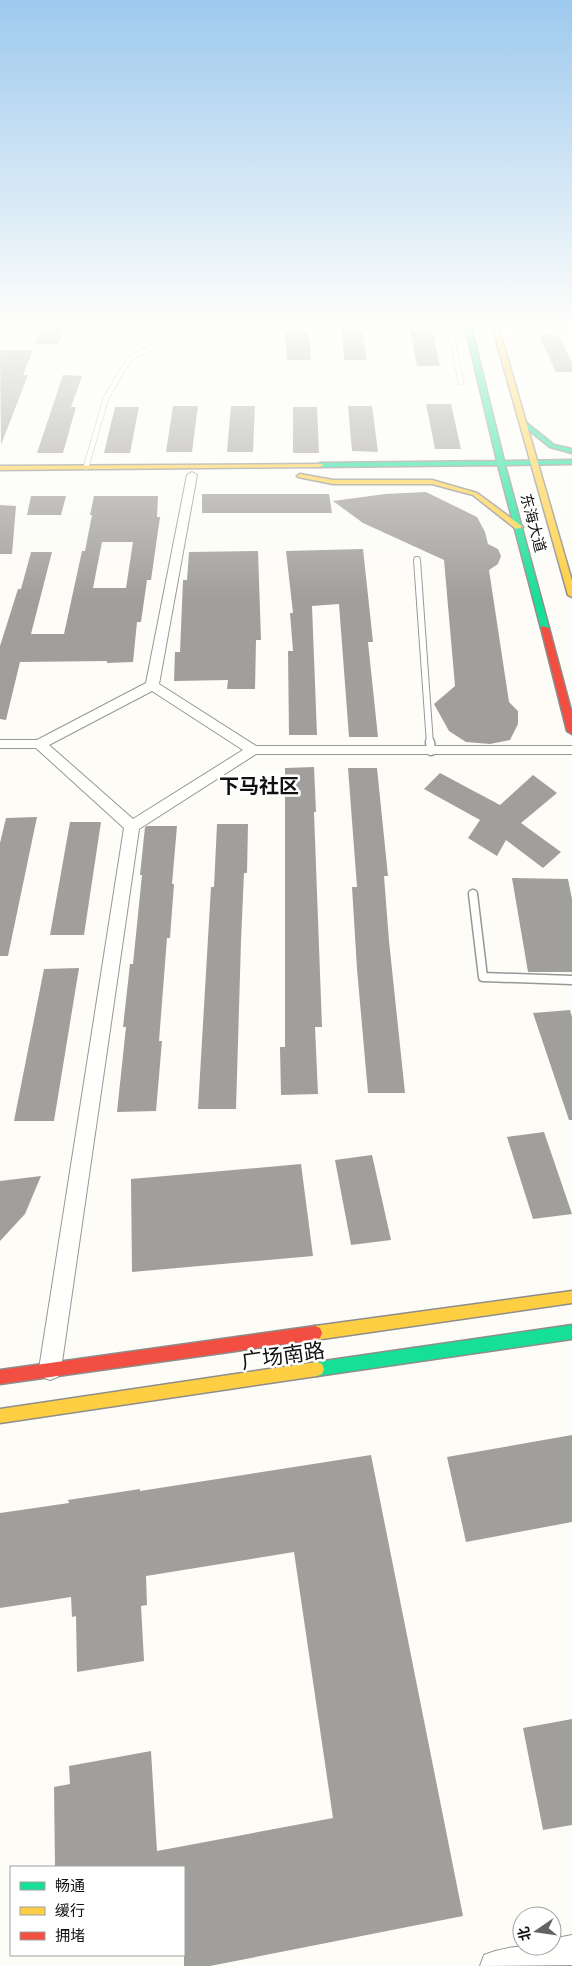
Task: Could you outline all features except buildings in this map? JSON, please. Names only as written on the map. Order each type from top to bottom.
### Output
[{"type":"main road","name":"东海大道","points":[[490,414],[572,732]]},
{"type":"main road","name":"东海大道","points":[[520,414],[537,467],[572,595]]},
{"type":"main road","points":[[522,422],[552,446],[572,451]]},
{"type":"main road","points":[[0,477],[290,474],[537,467],[572,462]]},
{"type":"main road","points":[[537,467],[572,472]]},
{"type":"main road","points":[[0,468],[503,468]]},
{"type":"main road","points":[[290,474],[333,482],[432,482],[475,494],[519,528]]},
{"type":"main road","name":"广场南路","points":[[0,1377],[572,1296]]},
{"type":"main road","name":"广场南路","points":[[0,1416],[572,1332]]},
{"type":"street","points":[[152,685],[192,475]]},
{"type":"street","points":[[0,744],[40,744],[152,685]]},
{"type":"street","points":[[152,685],[253,750]]},
{"type":"street","points":[[40,744],[132,827]]},
{"type":"street","points":[[50,1369],[132,827],[253,750],[572,750]]},
{"type":"street","points":[[495,1966],[572,1950]]},
{"type":"lane","points":[[86,467],[101,414]]},
{"type":"lane","points":[[416,560],[431,750]]},
{"type":"lane","points":[[474,894],[482,977],[572,980]]},
{"type":"traffic: fast","points":[[489,414],[545,628]]},
{"type":"traffic: fast","points":[[522,422],[552,446],[572,451]]},
{"type":"traffic: fast","points":[[320,465],[572,462]]},
{"type":"traffic: fast","points":[[317,1369],[572,1332]]},
{"type":"traffic: slow","points":[[520,414],[572,595]]},
{"type":"traffic: slow","points":[[0,468],[320,465]]},
{"type":"traffic: slow","points":[[300,476],[333,482],[432,482],[475,494],[519,527]]},
{"type":"traffic: slow","points":[[315,1333],[572,1297]]},
{"type":"traffic: slow","points":[[0,1416],[317,1369]]},
{"type":"traffic: jam","points":[[545,628],[572,731]]},
{"type":"traffic: jam","points":[[0,1377],[315,1333]]},
{"type":"district","name":"下马社区","points":[[259,786]]}]
